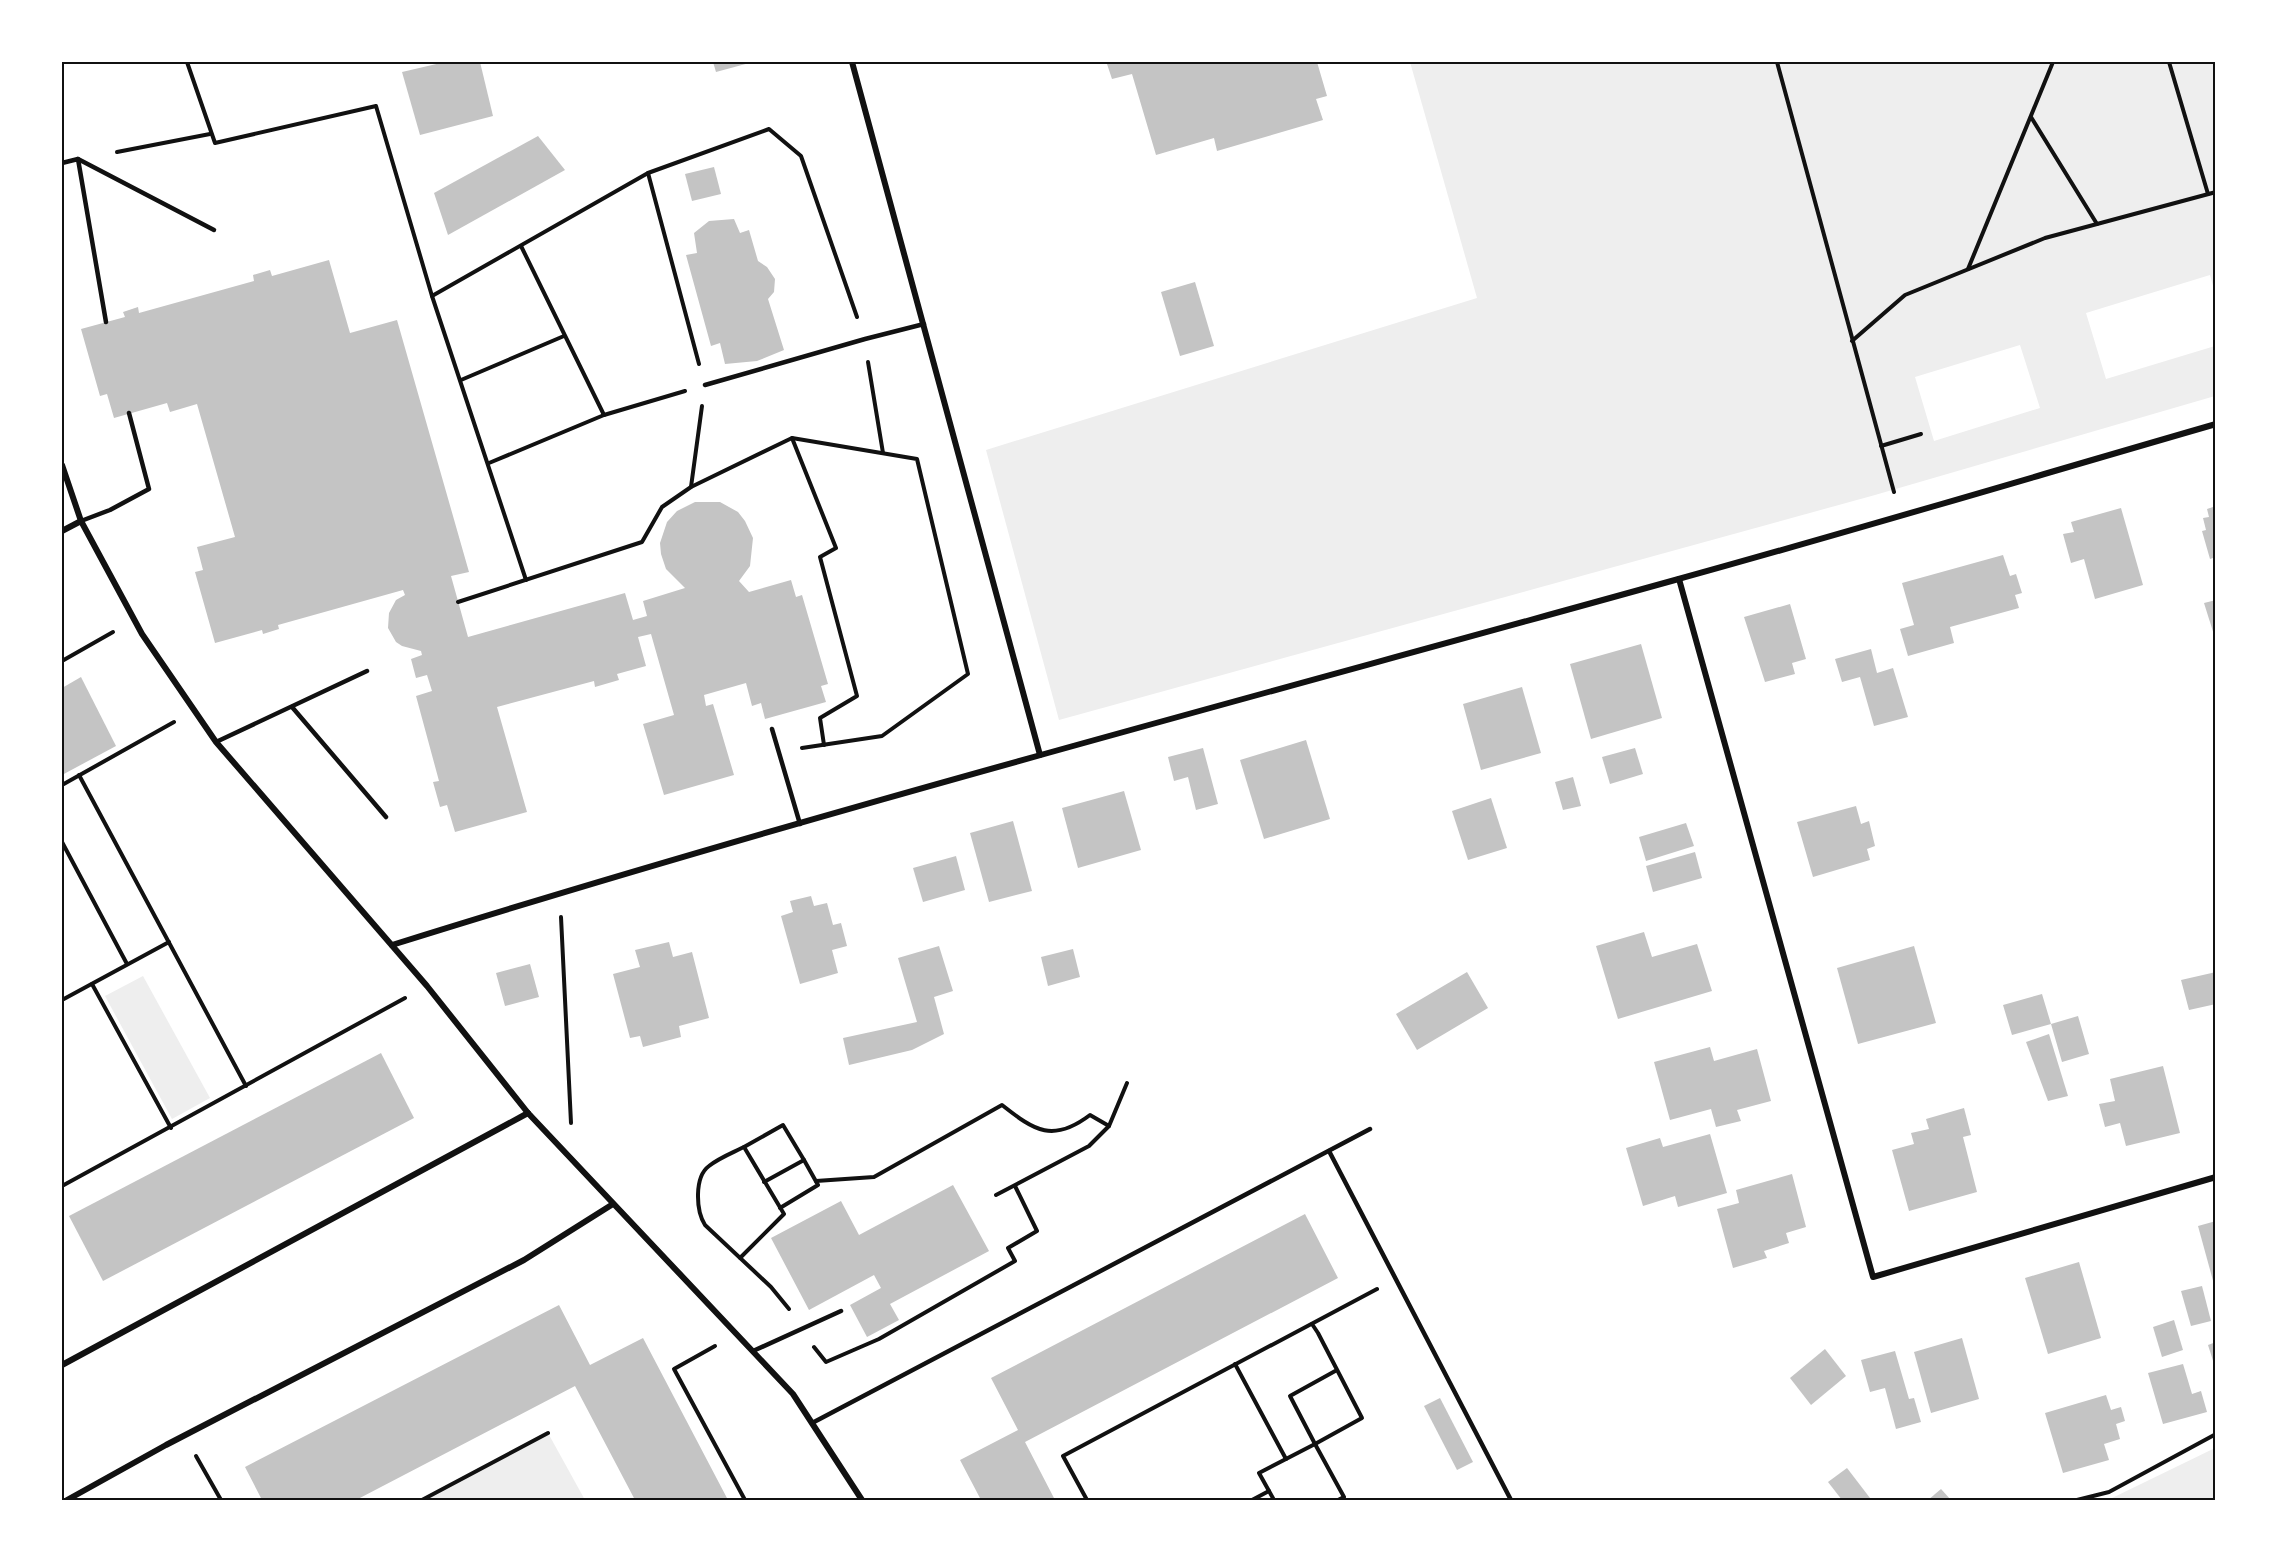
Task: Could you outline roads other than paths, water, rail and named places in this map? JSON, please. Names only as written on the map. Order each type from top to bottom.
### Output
[{"type":"street","points":[[852,62],[1040,755]]},
{"type":"street","points":[[392,945],[560,893],[1040,755],[1679,579],[2216,424]]},
{"type":"street","points":[[62,465],[81,521],[135,621],[216,742],[427,986],[528,1113],[794,1394],[862,1500]]},
{"type":"street","points":[[62,531],[81,521]]},
{"type":"street","points":[[1679,579],[1873,1277],[2216,1177]]},
{"type":"street","points":[[62,1365],[528,1113]]},
{"type":"street","points":[[62,1493],[66,1500],[185,1435],[524,1260],[613,1204]]},
{"type":"lane","points":[[78,159],[106,322]]},
{"type":"lane","points":[[62,164],[78,159],[214,230]]},
{"type":"lane","points":[[705,385],[924,324]]},
{"type":"lane","points":[[81,521],[149,489],[129,413]]},
{"type":"lane","points":[[216,742],[367,671]]},
{"type":"lane","points":[[292,707],[386,817]]},
{"type":"lane","points":[[772,729],[800,824]]},
{"type":"lane","points":[[814,1422],[1370,1129]]},
{"type":"lane","points":[[1329,1151],[1511,1500]]},
{"type":"lane","points":[[753,1351],[841,1311]]}]
